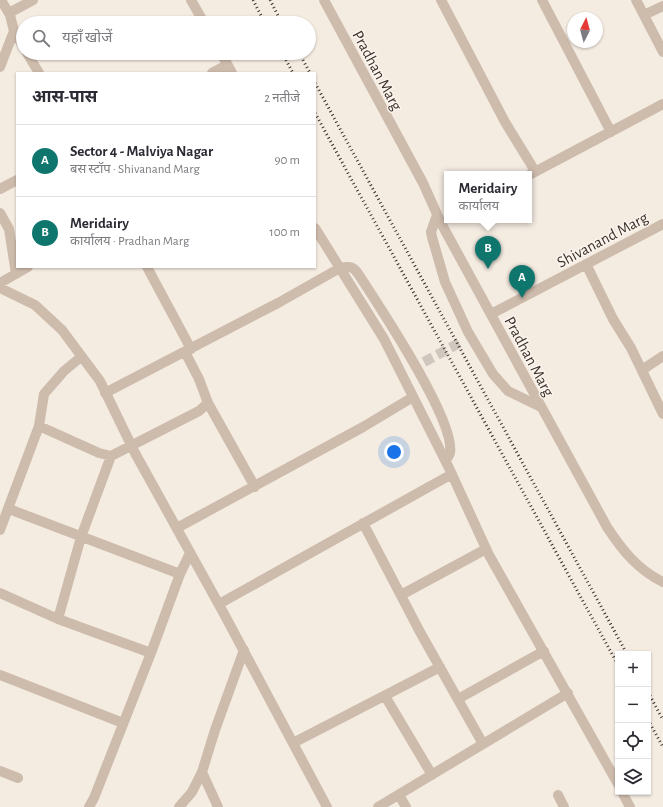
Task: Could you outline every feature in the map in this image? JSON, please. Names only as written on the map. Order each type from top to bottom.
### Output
[{"type":"street","points":[[1,0],[9,13],[16,34]]},
{"type":"street","points":[[9,13],[33,0]]},
{"type":"street","points":[[191,0],[200,16]]},
{"type":"street","name":"Pradhan Marg","points":[[324,0],[423,183],[491,314],[607,527],[618,544],[635,563],[650,576],[663,582]]},
{"type":"street","points":[[441,0],[531,171]]},
{"type":"street","points":[[542,0],[611,132]]},
{"type":"street","points":[[636,0],[663,52]]},
{"type":"street","points":[[644,15],[663,6]]},
{"type":"street","points":[[0,67],[14,31]]},
{"type":"street","points":[[31,60],[38,72]]},
{"type":"street","points":[[216,72],[229,69],[224,60]]},
{"type":"street","points":[[532,173],[663,104]]},
{"type":"street","points":[[0,189],[16,181]]},
{"type":"street","points":[[0,213],[9,229],[16,274]]},
{"type":"street","points":[[442,220],[431,232],[432,237],[445,282],[467,339],[493,374],[508,391],[541,407]]},
{"type":"street","name":"Shivanand Marg","points":[[491,314],[663,224]]},
{"type":"street","points":[[316,230],[384,339],[446,461],[486,549],[615,779]]},
{"type":"street","points":[[586,264],[613,319],[631,348],[663,414]]},
{"type":"street","points":[[105,393],[278,303],[340,268],[349,266],[355,268],[420,364],[442,417],[445,428],[450,448],[450,454],[446,461]]},
{"type":"street","points":[[0,284],[26,268]]},
{"type":"street","points":[[147,268],[188,350],[208,403],[255,486]]},
{"type":"street","points":[[0,288],[35,305],[62,330],[100,381],[131,445],[244,650],[327,807]]},
{"type":"street","points":[[642,370],[663,356]]},
{"type":"street","points":[[0,530],[39,426],[44,394],[64,371],[81,357]]},
{"type":"street","points":[[177,528],[363,427],[414,397]]},
{"type":"street","points":[[58,619],[81,537],[111,456],[199,411],[208,403]]},
{"type":"street","points":[[39,426],[99,453],[111,456]]},
{"type":"street","points":[[219,604],[452,474]]},
{"type":"street","points":[[9,509],[180,574]]},
{"type":"street","points":[[363,523],[483,744]]},
{"type":"street","points":[[401,595],[486,549]]},
{"type":"street","points":[[89,807],[94,798],[180,574],[190,553]]},
{"type":"street","points":[[0,593],[58,619],[151,652]]},
{"type":"street","points":[[180,807],[192,792],[202,772],[215,730],[244,650]]},
{"type":"street","points":[[458,699],[544,651]]},
{"type":"street","points":[[293,743],[440,667]]},
{"type":"street","points":[[0,675],[123,723]]},
{"type":"street","points":[[378,807],[568,693]]},
{"type":"street","points":[[385,696],[432,775]]},
{"type":"street","points":[[0,771],[18,778]]},
{"type":"street","points":[[202,772],[218,807]]},
{"type":"street","points":[[398,795],[406,807]]},
{"type":"street","points":[[558,795],[564,807]]},
{"type":"street","points":[[624,795],[630,807]]},
{"type":"tunnel","points":[[424,362],[463,341]]},
{"type":"railway","points":[[253,0],[261,16]]},
{"type":"railway","points":[[270,0],[278,16]]},
{"type":"railway","points":[[286,60],[292,72]]},
{"type":"railway","points":[[303,60],[309,72]]},
{"type":"railway","points":[[316,85],[625,651]]},
{"type":"railway","points":[[316,115],[615,660]]},
{"type":"railway","points":[[651,698],[663,720]]},
{"type":"railway","points":[[650,723],[663,747]]},
{"type":"place","name":"Meridairy","points":[[488,269]]},
{"type":"place","name":"Sector 4 - Malviya Nagar","points":[[522,298]]}]
